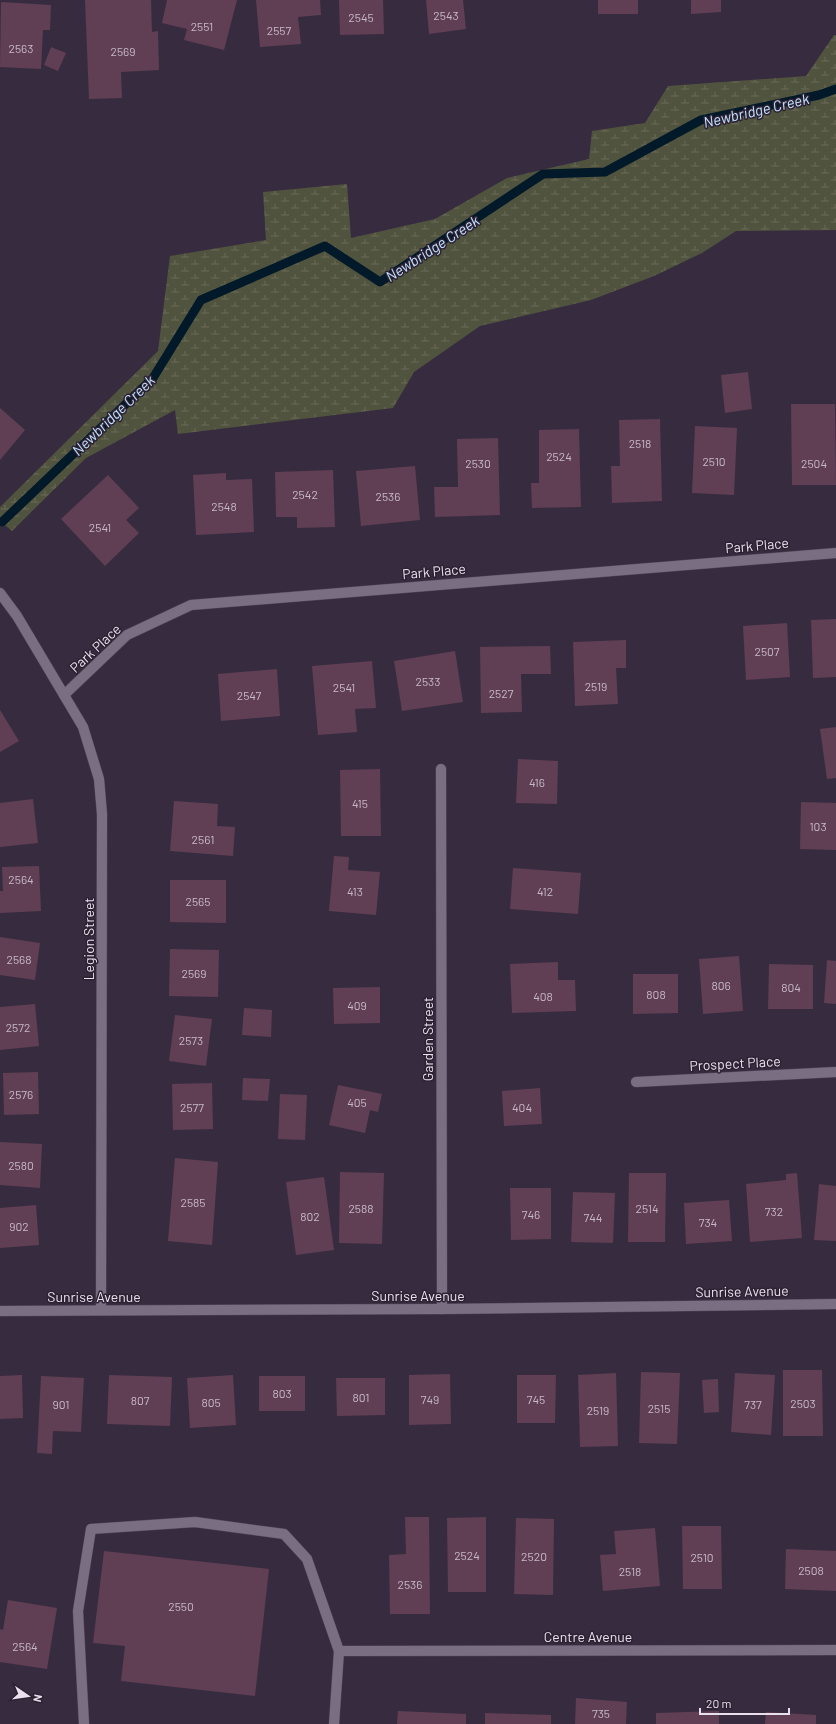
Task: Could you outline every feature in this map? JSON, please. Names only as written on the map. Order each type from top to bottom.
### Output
[{"type":"street","name":"Park Place","points":[[64,695],[127,635],[191,605],[836,552]]},
{"type":"street","name":"Legion Street","points":[[0,593],[16,616],[83,727],[99,779],[102,814],[101,1310]]},
{"type":"street","name":"Garden Street","points":[[440,769],[442,1309]]},
{"type":"street","name":"Prospect Place","points":[[636,1082],[836,1072]]},
{"type":"street","name":"Sunrise Avenue","points":[[0,1311],[442,1309],[836,1304]]},
{"type":"street","points":[[84,1724],[78,1611],[91,1529],[195,1522],[284,1534],[307,1559],[339,1651],[334,1724]]},
{"type":"street","name":"Centre Avenue","points":[[339,1651],[836,1650]]},
{"type":"green space","points":[[834,35],[836,35],[836,230],[736,231],[702,253],[654,276],[591,300],[480,326],[414,372],[393,408],[178,434],[175,410],[86,458],[12,531],[0,521],[0,507],[158,351],[170,256],[266,240],[263,192],[347,184],[351,238],[435,219],[507,178],[589,159],[592,131],[645,123],[668,86],[806,76]]},
{"type":"building","points":[[85,0],[151,0],[152,32],[158,31],[159,70],[121,72],[122,98],[89,99]]},
{"type":"building","points":[[167,0],[237,0],[224,50],[184,40],[187,29],[162,23]]},
{"type":"building","points":[[256,0],[320,0],[321,15],[298,17],[301,44],[260,47]]},
{"type":"building","points":[[339,0],[383,0],[384,34],[340,35]]},
{"type":"building","points":[[426,0],[463,0],[466,29],[429,34]]},
{"type":"building","points":[[598,0],[638,0],[638,14],[598,14]]},
{"type":"building","points":[[691,0],[721,0],[721,12],[691,14]]},
{"type":"building","points":[[1,2],[51,5],[50,30],[43,30],[41,69],[0,67]]},
{"type":"building","points":[[51,47],[66,53],[58,71],[44,65]]},
{"type":"building","points":[[748,372],[752,409],[725,413],[721,375]]},
{"type":"building","points":[[791,404],[835,404],[836,485],[792,485]]},
{"type":"building","points":[[0,408],[25,430],[0,460]]},
{"type":"building","points":[[660,419],[662,501],[612,503],[611,466],[620,466],[619,420]]},
{"type":"building","points":[[695,426],[737,428],[734,495],[692,493]]},
{"type":"building","points":[[579,429],[581,507],[532,508],[531,483],[539,483],[539,430]]},
{"type":"building","points":[[498,438],[500,515],[435,517],[434,487],[458,487],[457,439]]},
{"type":"building","points":[[415,466],[420,520],[361,526],[356,471]]},
{"type":"building","points":[[333,470],[335,527],[297,528],[297,517],[276,517],[275,472]]},
{"type":"building","points":[[226,473],[226,480],[252,479],[254,532],[196,535],[193,475]]},
{"type":"building","points":[[108,475],[139,508],[126,520],[139,533],[105,566],[61,519]]},
{"type":"building","points":[[836,619],[836,677],[813,678],[811,620]]},
{"type":"building","points":[[787,623],[790,677],[746,680],[743,626]]},
{"type":"building","points":[[626,640],[626,668],[616,668],[618,704],[575,706],[573,642]]},
{"type":"building","points":[[550,646],[551,674],[521,674],[522,712],[481,713],[480,647]]},
{"type":"building","points":[[455,651],[463,702],[402,711],[394,661]]},
{"type":"building","points":[[372,661],[376,708],[355,709],[357,732],[318,735],[312,666]]},
{"type":"building","points":[[277,669],[280,716],[221,721],[218,674]]},
{"type":"building","points":[[0,710],[19,741],[0,752]]},
{"type":"building","points":[[836,727],[836,778],[827,779],[820,729]]},
{"type":"building","points":[[518,759],[558,761],[557,804],[516,803]]},
{"type":"building","points":[[380,769],[381,836],[341,836],[340,770]]},
{"type":"building","points":[[33,799],[38,843],[0,847],[0,803]]},
{"type":"building","points":[[174,801],[218,804],[217,826],[235,827],[233,856],[170,851]]},
{"type":"building","points":[[801,802],[836,803],[836,850],[800,849]]},
{"type":"building","points":[[334,856],[349,857],[348,870],[380,872],[376,915],[329,911]]},
{"type":"building","points":[[39,866],[41,911],[0,913],[0,891],[3,891],[2,867]]},
{"type":"building","points":[[513,868],[581,873],[578,914],[510,909]]},
{"type":"building","points":[[170,880],[226,880],[226,923],[170,922]]},
{"type":"building","points":[[0,937],[40,943],[35,980],[0,975]]},
{"type":"building","points":[[170,949],[219,950],[218,997],[169,996]]},
{"type":"building","points":[[739,956],[743,1011],[703,1014],[699,959]]},
{"type":"building","points":[[827,960],[836,961],[836,1004],[824,1003]]},
{"type":"building","points":[[558,962],[558,980],[575,980],[576,1011],[512,1013],[510,964]]},
{"type":"building","points":[[769,964],[813,965],[813,1009],[768,1009]]},
{"type":"building","points":[[633,974],[678,974],[678,1013],[633,1014]]},
{"type":"building","points":[[380,987],[380,1023],[334,1024],[333,988]]},
{"type":"building","points":[[35,1004],[39,1046],[0,1050],[0,1007]]},
{"type":"building","points":[[244,1008],[272,1010],[271,1037],[242,1035]]},
{"type":"building","points":[[175,1015],[212,1019],[206,1066],[169,1061]]},
{"type":"building","points":[[38,1072],[39,1114],[4,1115],[3,1073]]},
{"type":"building","points":[[243,1078],[270,1079],[268,1101],[242,1100]]},
{"type":"building","points":[[212,1083],[213,1129],[173,1130],[172,1084]]},
{"type":"building","points":[[338,1085],[382,1094],[378,1112],[370,1110],[365,1133],[329,1125]]},
{"type":"building","points":[[540,1088],[542,1124],[504,1126],[502,1091]]},
{"type":"building","points":[[280,1094],[307,1095],[305,1140],[278,1139]]},
{"type":"building","points":[[0,1142],[42,1144],[40,1188],[0,1185]]},
{"type":"building","points":[[175,1158],[218,1162],[212,1245],[168,1241]]},
{"type":"building","points":[[340,1172],[384,1173],[382,1244],[339,1243]]},
{"type":"building","points":[[629,1173],[666,1173],[665,1242],[628,1242]]},
{"type":"building","points":[[797,1173],[802,1238],[750,1242],[746,1184],[786,1180],[786,1174]]},
{"type":"building","points":[[324,1177],[334,1250],[296,1255],[286,1182]]},
{"type":"building","points":[[819,1184],[836,1186],[836,1241],[814,1240]]},
{"type":"building","points":[[510,1188],[551,1188],[551,1239],[511,1240]]},
{"type":"building","points":[[573,1192],[615,1193],[613,1243],[571,1242]]},
{"type":"building","points":[[729,1200],[732,1241],[686,1244],[684,1203]]},
{"type":"building","points":[[36,1205],[39,1245],[0,1248],[0,1208]]},
{"type":"building","points":[[783,1370],[822,1370],[823,1436],[783,1436]]},
{"type":"building","points":[[641,1372],[680,1373],[677,1444],[639,1443]]},
{"type":"building","points":[[616,1373],[618,1446],[580,1447],[578,1375]]},
{"type":"building","points":[[735,1373],[775,1375],[771,1435],[731,1432]]},
{"type":"building","points":[[450,1374],[451,1424],[409,1425],[409,1375]]},
{"type":"building","points":[[22,1375],[23,1418],[0,1419],[0,1376]]},
{"type":"building","points":[[109,1375],[172,1377],[170,1426],[107,1424]]},
{"type":"building","points":[[233,1375],[236,1425],[190,1428],[187,1378]]},
{"type":"building","points":[[517,1375],[556,1375],[555,1423],[517,1423]]},
{"type":"building","points":[[41,1376],[84,1378],[81,1432],[53,1431],[52,1454],[37,1453]]},
{"type":"building","points":[[259,1376],[305,1376],[305,1411],[259,1411]]},
{"type":"building","points":[[336,1378],[385,1378],[385,1415],[337,1416]]},
{"type":"building","points":[[718,1379],[719,1412],[704,1413],[702,1380]]},
{"type":"building","points":[[405,1517],[429,1517],[430,1614],[390,1614],[389,1555],[406,1554]]},
{"type":"building","points":[[486,1517],[486,1592],[448,1592],[447,1518]]},
{"type":"building","points":[[516,1518],[554,1519],[553,1595],[514,1594]]},
{"type":"building","points":[[682,1526],[721,1526],[722,1589],[683,1589]]},
{"type":"building","points":[[655,1528],[660,1586],[603,1591],[600,1555],[616,1554],[614,1531]]},
{"type":"building","points":[[786,1549],[836,1551],[836,1591],[785,1589]]},
{"type":"building","points":[[104,1551],[269,1569],[255,1696],[121,1681],[125,1646],[93,1643]]},
{"type":"building","points":[[8,1600],[57,1608],[47,1669],[0,1662],[0,1629],[3,1630]]},
{"type":"building","points":[[576,1698],[627,1702],[626,1724],[575,1724]]},
{"type":"building","points":[[398,1711],[466,1714],[466,1724],[397,1724]]},
{"type":"building","points":[[719,1711],[719,1724],[656,1724],[656,1713]]},
{"type":"building","points":[[766,1712],[816,1715],[816,1724],[765,1724]]},
{"type":"building","points":[[485,1713],[551,1715],[551,1724],[485,1724]]},
{"type":"waterway","name":"Newbridge Creek","points":[[2,522],[153,378],[201,300],[325,246],[380,282],[543,174],[605,172],[701,120],[819,95],[836,89]]}]
